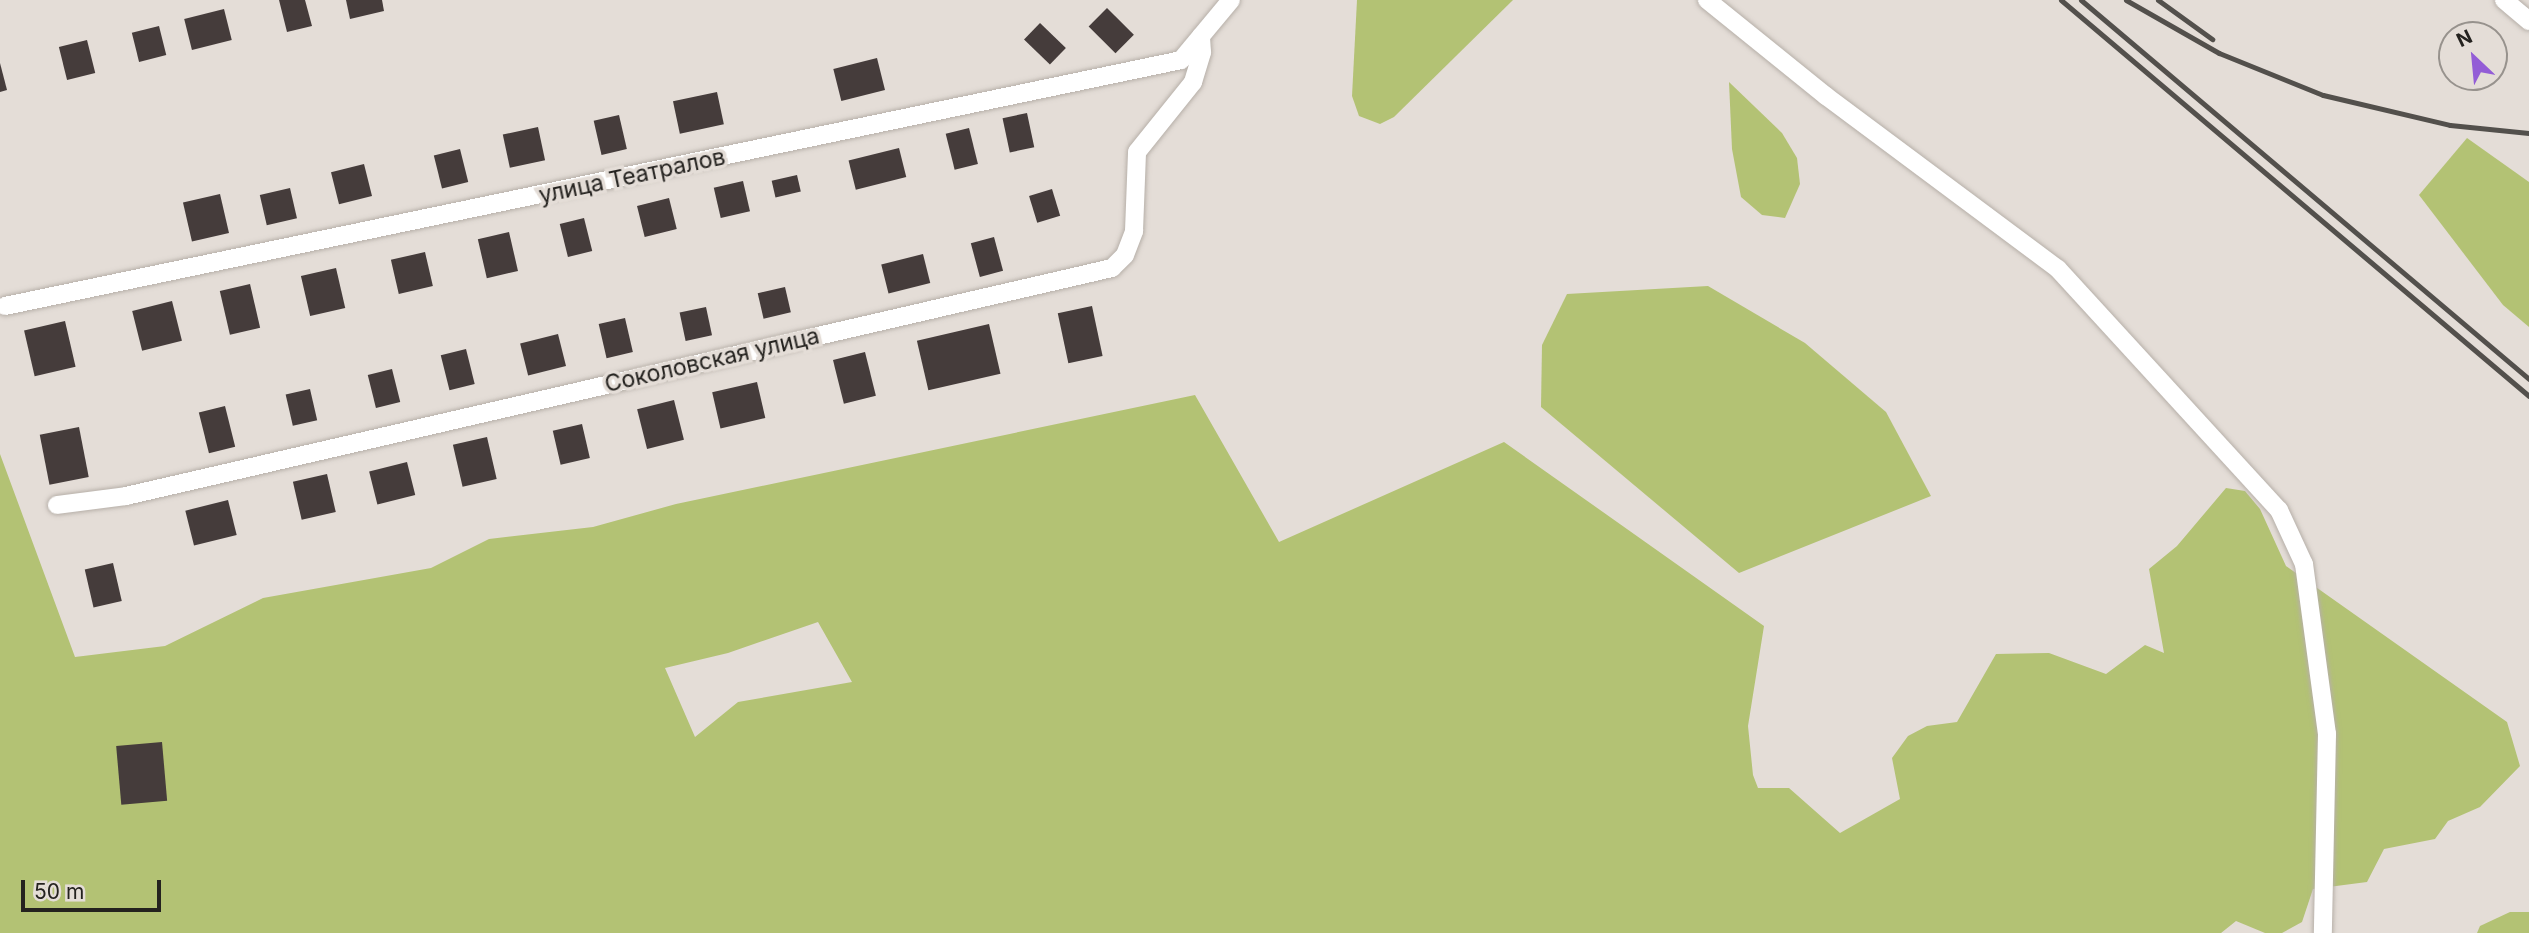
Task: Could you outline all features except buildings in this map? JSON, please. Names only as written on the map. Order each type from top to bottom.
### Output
[{"type":"street","name":"улица Театралов","points":[[5,306],[1181,60],[1231,0]]},
{"type":"street","points":[[1707,0],[1826,96],[2058,269],[2280,510],[2304,564],[2327,734],[2323,933]]},
{"type":"street","points":[[2504,0],[2529,21]]},
{"type":"street","name":"Соколовская улица","points":[[57,505],[126,496],[1112,268],[1125,255],[1134,231],[1137,152],[1193,82],[1202,52],[1201,36]]},
{"type":"green space","points":[[1357,0],[1513,0],[1394,117],[1380,124],[1359,116],[1352,96]]},
{"type":"green space","points":[[1729,82],[1782,133],[1797,158],[1800,184],[1785,218],[1762,215],[1741,197],[1732,149]]},
{"type":"green space","points":[[2467,138],[2529,182],[2529,327],[2503,305],[2419,195]]},
{"type":"green space","points":[[1708,286],[1805,343],[1886,412],[1931,496],[1739,573],[1541,407],[1542,345],[1567,294]]},
{"type":"green space","points":[[1195,395],[1279,542],[1504,442],[1764,626],[1748,726],[1753,775],[1758,788],[1789,788],[1840,833],[1900,799],[1892,758],[1908,736],[1927,726],[1957,722],[1996,654],[2049,653],[2106,674],[2145,645],[2164,653],[2149,569],[2177,546],[2226,488],[2245,491],[2260,509],[2286,566],[2507,722],[2520,766],[2480,807],[2448,821],[2435,839],[2384,849],[2367,882],[2313,889],[2302,922],[2282,933],[2265,933],[2236,921],[2221,933],[0,933],[0,454],[75,657],[165,646],[263,598],[431,568],[489,539],[593,527],[676,504]],"holes":[[[818,622],[852,682],[738,702],[695,737],[665,668],[728,653]]]},
{"type":"green space","points":[[2510,912],[2529,912],[2529,933],[2477,933],[2480,926]]},
{"type":"railway","points":[[2061,0],[2529,396]]},
{"type":"railway","points":[[2081,0],[2529,379]]},
{"type":"railway","points":[[2126,0],[2219,53],[2323,95],[2450,125],[2529,133]]},
{"type":"railway","points":[[2158,0],[2212,39]]}]
